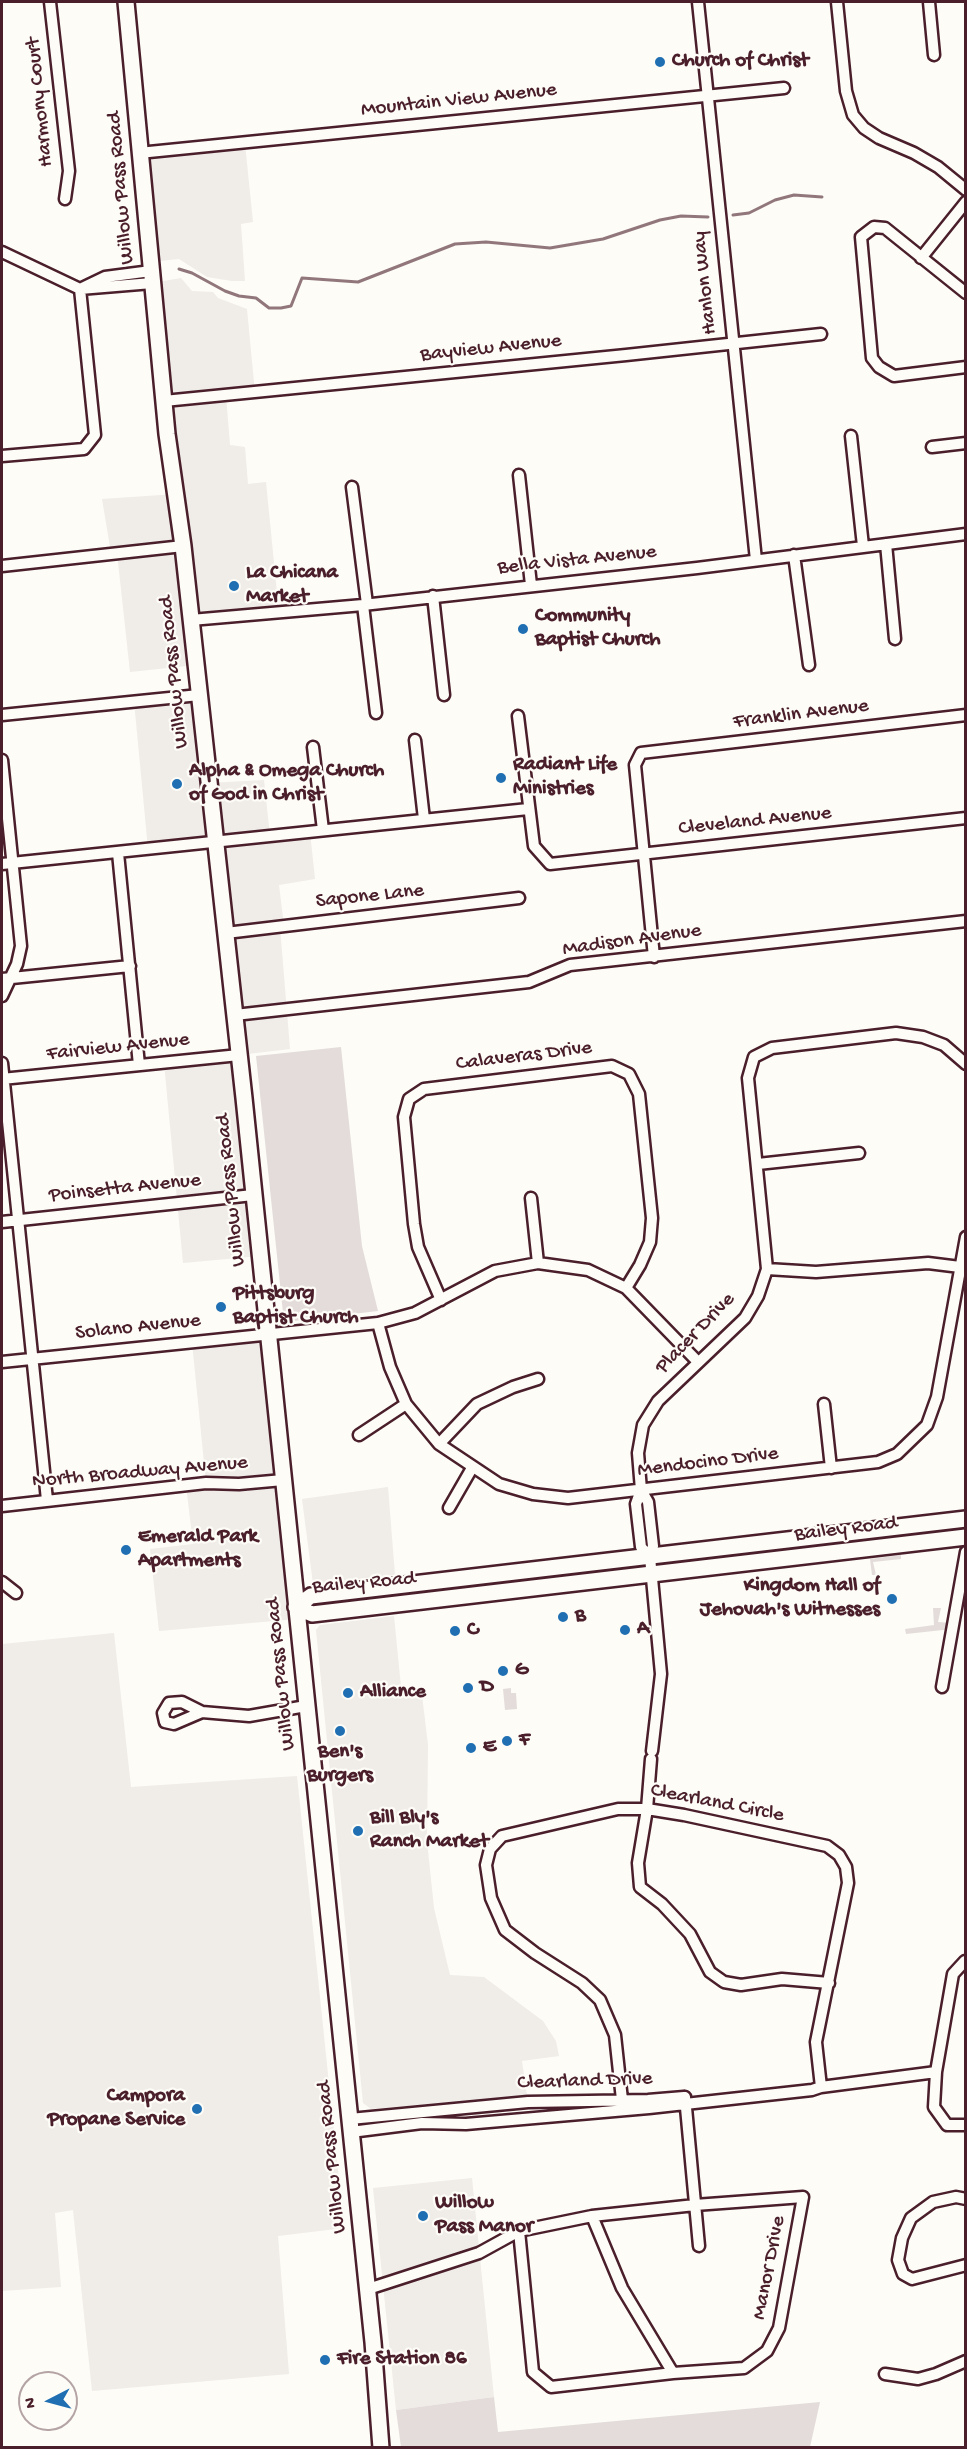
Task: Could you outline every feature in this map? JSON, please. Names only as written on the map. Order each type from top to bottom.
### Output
[{"type":"main road","name":"Willow Pass Road","points":[[126,2],[151,277],[235,1015],[368,2289],[381,2448]]},
{"type":"main road","name":"Bailey Road","points":[[296,1607],[311,1596],[966,1520]]},
{"type":"main road","name":"Bailey Road","points":[[296,1607],[312,1614],[966,1537]]},
{"type":"street","name":"Harmony Court","points":[[50,2],[69,171],[64,199]]},
{"type":"street","name":"Hanlon Way","points":[[698,2],[756,560]]},
{"type":"street","points":[[837,2],[846,91],[853,115],[864,128],[879,138],[938,167],[966,190]]},
{"type":"street","points":[[929,2],[934,55]]},
{"type":"street","name":"Mountain View Avenue","points":[[139,153],[784,88]]},
{"type":"street","points":[[921,258],[966,202]]},
{"type":"street","points":[[966,293],[885,228],[874,227],[861,237],[872,358],[879,368],[894,376],[966,367]]},
{"type":"street","points":[[2,252],[80,289]]},
{"type":"street","points":[[80,289],[105,277],[151,277]]},
{"type":"street","points":[[2,456],[84,449],[95,435],[80,289]]},
{"type":"street","name":"Bayview Avenue","points":[[164,401],[615,357],[732,342],[821,334]]},
{"type":"street","points":[[851,436],[863,546]]},
{"type":"street","points":[[932,447],[966,443]]},
{"type":"street","points":[[519,475],[531,585]]},
{"type":"street","points":[[352,487],[376,713]]},
{"type":"street","name":"Bella Vista Avenue","points":[[191,620],[365,605],[966,534]]},
{"type":"street","points":[[886,544],[895,639]]},
{"type":"street","points":[[2,566],[183,546]]},
{"type":"street","points":[[794,555],[809,665]]},
{"type":"street","points":[[433,596],[444,695]]},
{"type":"street","points":[[2,715],[199,695]]},
{"type":"street","name":"Franklin Avenue","points":[[643,854],[635,765],[641,753],[966,715]]},
{"type":"street","points":[[7,864],[528,809],[518,716]]},
{"type":"street","points":[[415,740],[424,819]]},
{"type":"street","points":[[313,747],[323,830]]},
{"type":"street","points":[[2,760],[7,864],[21,946],[6,978],[2,996]]},
{"type":"street","name":"Cleveland Avenue","points":[[528,809],[534,846],[549,864],[966,818]]},
{"type":"street","points":[[118,853],[139,1065]]},
{"type":"street","points":[[643,854],[654,957]]},
{"type":"street","name":"Sapone Lane","points":[[226,933],[519,898]]},
{"type":"street","name":"Madison Avenue","points":[[235,1015],[529,982],[570,965],[966,921]]},
{"type":"street","points":[[6,978],[130,966]]},
{"type":"street","name":"Placer Drive","points":[[829,1983],[782,1979],[741,1985],[724,1982],[710,1972],[690,1934],[662,1904],[640,1887],[638,1863],[661,1674],[650,1557],[641,1547],[636,1504],[641,1490],[638,1453],[644,1425],[658,1401],[745,1318],[758,1296],[767,1269],[748,1078],[754,1058],[772,1048],[896,1033],[923,1037],[944,1045],[965,1062]]},
{"type":"street","name":"Fairview Avenue","points":[[2,1079],[239,1055]]},
{"type":"street","points":[[2,1063],[47,1500]]},
{"type":"street","name":"Calaveras Drive","points":[[441,1300],[418,1247],[414,1224],[404,1118],[409,1099],[424,1089],[612,1066],[629,1074],[639,1094],[652,1218],[650,1242],[626,1288]]},
{"type":"street","points":[[758,1164],[859,1153]]},
{"type":"street","name":"Poinsetta Avenue","points":[[2,1222],[254,1195]]},
{"type":"street","points":[[531,1198],[538,1263]]},
{"type":"street","name":"Mendocino Drive","points":[[378,1323],[390,1367],[406,1404],[439,1444],[499,1485],[533,1494],[568,1498],[878,1462],[897,1454],[927,1425],[937,1397],[966,1237]]},
{"type":"street","name":"Solano Avenue","points":[[2,1362],[378,1323],[415,1313],[495,1272],[538,1263],[588,1270],[626,1288],[698,1362]]},
{"type":"street","points":[[767,1269],[816,1272],[928,1263],[960,1267]]},
{"type":"street","points":[[439,1444],[477,1404],[513,1387],[538,1379]]},
{"type":"street","points":[[359,1435],[406,1404]]},
{"type":"street","points":[[824,1404],[831,1468]]},
{"type":"street","points":[[449,1508],[472,1468]]},
{"type":"street","name":"North Broadway Avenue","points":[[2,1506],[206,1483],[239,1484],[283,1480]]},
{"type":"street","points":[[942,1687],[966,1552]]},
{"type":"street","points":[[2,1582],[16,1593]]},
{"type":"street","points":[[202,1712],[249,1716],[306,1706]]},
{"type":"street","name":"Clearland Circle","points":[[622,2104],[615,2035],[600,2000],[582,1983],[535,1953],[505,1930],[491,1898],[486,1865],[490,1849],[502,1836],[618,1809],[646,1809],[827,1846],[839,1855],[846,1867],[848,1883],[816,2042],[821,2086]]},
{"type":"street","points":[[964,1961],[953,1974],[936,2072],[934,2107],[947,2126],[966,2125]]},
{"type":"street","name":"Clearland Drive","points":[[350,2125],[466,2124],[622,2104],[685,2100],[809,2083],[821,2086],[936,2072]]},
{"type":"street","points":[[685,2100],[699,2246]]},
{"type":"street","name":"Clearland Drive","points":[[350,2125],[528,2102],[622,2104]]},
{"type":"street","points":[[966,2199],[956,2197],[933,2202],[911,2218],[902,2238],[898,2260],[903,2274],[912,2279],[966,2265]]},
{"type":"street","name":"Manor Drive","points":[[368,2289],[479,2253],[519,2231],[592,2216],[696,2205],[803,2198],[779,2328],[767,2351],[744,2368],[673,2373],[551,2387],[533,2372],[519,2231]]},
{"type":"street","points":[[592,2216],[622,2288],[673,2373]]},
{"type":"street","points":[[885,2374],[918,2379],[966,2361]]},
{"type":"shaded area","points":[[245,144],[253,222],[241,224],[245,281],[207,277],[179,259],[150,262],[139,153]]},
{"type":"shaded area","points":[[181,278],[192,291],[213,292],[218,298],[247,309],[255,393],[226,396],[230,445],[245,447],[248,484],[266,482],[279,613],[191,620],[196,665],[130,672],[117,553],[111,553],[102,499],[176,494],[152,283]]},
{"type":"shaded area","points":[[199,695],[209,783],[264,780],[270,836],[310,832],[315,879],[279,885],[284,926],[280,927],[290,1049],[239,1055],[216,844],[148,849],[134,701]]},
{"type":"shaded area","points":[[341,1047],[362,1246],[378,1311],[293,1321],[283,1313],[256,1056]]},
{"type":"shaded area","points":[[239,1055],[260,1256],[183,1263],[164,1063]]},
{"type":"shaded area","points":[[268,1333],[297,1619],[159,1631],[150,1549],[193,1544],[186,1485],[206,1483],[192,1342]]},
{"type":"shaded area","points":[[388,1487],[395,1575],[313,1584],[302,1499]]},
{"type":"shaded area","points":[[901,1555],[901,1559],[873,1562],[876,1575],[872,1575],[870,1559]]},
{"type":"shaded area","points":[[933,1608],[941,1608],[938,1622],[953,1623],[952,1629],[906,1634],[905,1629],[934,1625]]},
{"type":"shaded area","points":[[394,1616],[402,1697],[422,1695],[428,1745],[427,1841],[434,1908],[450,1975],[484,1977],[543,2021],[556,2041],[559,2056],[522,2061],[527,2096],[371,2109],[363,2103],[316,1630],[320,1625]]},
{"type":"shaded area","points":[[114,1633],[131,1787],[297,1776],[344,2228],[278,2236],[289,2374],[92,2391],[73,2210],[55,2213],[61,2287],[2,2291],[2,1644]]},
{"type":"shaded area","points":[[511,1688],[511,1693],[516,1693],[517,1709],[505,1710],[503,1689]]},
{"type":"shaded area","points":[[472,2178],[494,2397],[396,2410],[373,2188]]},
{"type":"shaded area","points":[[494,2397],[498,2432],[820,2402],[810,2447],[401,2447],[396,2410]]},
{"type":"waterway","points":[[733,215],[749,213],[775,200],[794,195],[822,197]]},
{"type":"waterway","points":[[179,269],[192,273],[225,291],[256,298],[269,308],[281,308],[291,306],[302,278],[358,282],[455,244],[486,242],[550,248],[603,239],[660,220],[681,216],[708,217]]},
{"type":"place","name":"Church of Christ","points":[[660,62]]},
{"type":"place","name":"La Chicana Market","points":[[234,586]]},
{"type":"place","name":"Community Baptist Church","points":[[523,629]]},
{"type":"place","name":"Radiant Life Ministries","points":[[501,778]]},
{"type":"place","name":"Alpha & Omega Church of God in Christ","points":[[177,784]]},
{"type":"place","name":"Pittsburg Baptist Church","points":[[221,1307]]},
{"type":"place","name":"Emerald Park Apartments","points":[[126,1550]]},
{"type":"place","name":"Kingdom Hall of Jehovah's Witnesses","points":[[892,1599]]},
{"type":"place","name":"B","points":[[563,1617]]},
{"type":"place","name":"A","points":[[625,1630]]},
{"type":"place","name":"C","points":[[455,1631]]},
{"type":"place","name":"G","points":[[503,1671]]},
{"type":"place","name":"D","points":[[468,1688]]},
{"type":"place","name":"Alliance","points":[[348,1693]]},
{"type":"place","name":"Ben's Burgers","points":[[340,1731]]},
{"type":"place","name":"F","points":[[507,1741]]},
{"type":"place","name":"E","points":[[471,1748]]},
{"type":"place","name":"Bill Bly's Ranch Market","points":[[358,1831]]},
{"type":"place","name":"Campora Propane Service","points":[[197,2109]]},
{"type":"place","name":"Willow Pass Manor","points":[[423,2216]]},
{"type":"place","name":"Fire Station 86","points":[[325,2360]]}]
